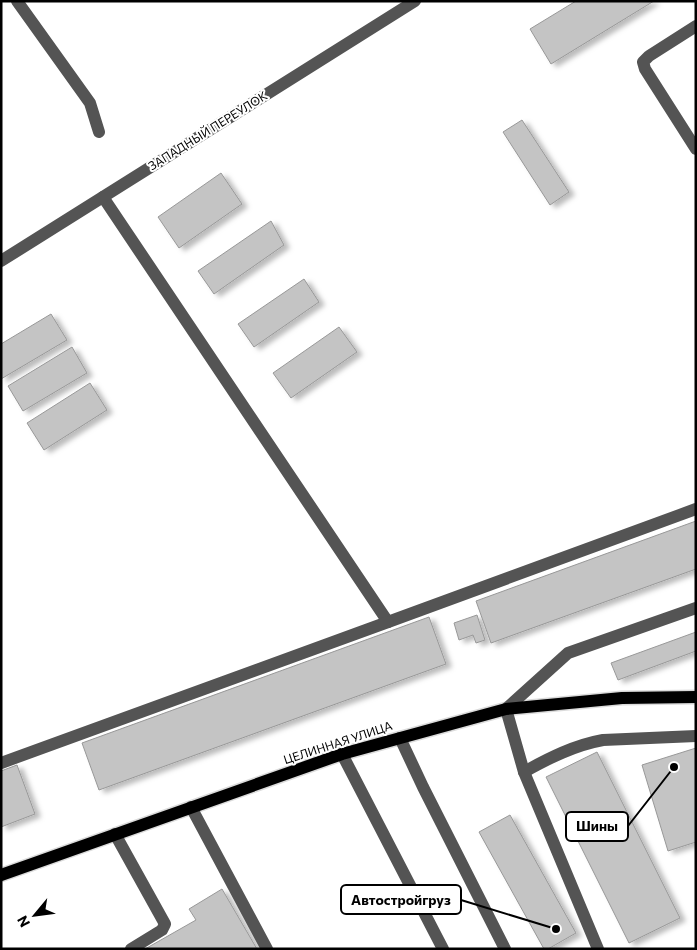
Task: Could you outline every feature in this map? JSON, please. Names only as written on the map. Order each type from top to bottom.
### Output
[{"type":"main road","name":"ЦЕЛИННАЯ УЛИЦА","points":[[1,875],[342,754],[506,709],[622,698],[696,696]]},
{"type":"street","points":[[17,1],[90,103],[99,132]]},
{"type":"street","name":"ЗАПАДНЫЙ ПЕРЕУЛОК","points":[[1,261],[415,1]]},
{"type":"street","points":[[696,26],[649,56],[643,62],[645,69],[696,149]]},
{"type":"street","points":[[103,197],[388,622]]},
{"type":"street","points":[[1,763],[696,509]]},
{"type":"street","points":[[598,949],[524,772],[506,709],[568,653],[696,608]]},
{"type":"street","points":[[524,772],[545,760],[591,742],[696,736]]},
{"type":"street","points":[[400,738],[505,949]]},
{"type":"street","points":[[342,754],[443,949]]},
{"type":"street","points":[[191,807],[267,949]]},
{"type":"street","points":[[115,834],[165,924],[162,930],[131,949]]},
{"type":"building","points":[[576,1],[654,1],[551,64],[530,29]]},
{"type":"building","points":[[522,120],[569,192],[550,205],[503,132]]},
{"type":"building","points":[[221,173],[242,204],[179,248],[158,217]]},
{"type":"building","points":[[271,221],[284,245],[214,294],[198,271]]},
{"type":"building","points":[[304,279],[319,302],[254,347],[238,324]]},
{"type":"building","points":[[51,314],[67,340],[1,379],[1,344]]},
{"type":"building","points":[[339,327],[357,352],[291,398],[273,373]]},
{"type":"building","points":[[72,347],[87,373],[23,411],[8,386]]},
{"type":"building","points":[[90,383],[107,410],[44,450],[27,423]]},
{"type":"building","points":[[696,521],[696,569],[491,643],[476,601]]},
{"type":"building","points":[[477,615],[485,640],[476,643],[473,635],[459,640],[454,623]]},
{"type":"building","points":[[429,617],[446,664],[99,790],[82,743]]},
{"type":"building","points":[[696,632],[696,651],[618,680],[611,663]]},
{"type":"building","points":[[696,748],[696,842],[668,851],[642,765]]},
{"type":"building","points":[[597,752],[680,918],[629,943],[546,777]]},
{"type":"building","points":[[17,765],[35,814],[1,827],[1,771]]},
{"type":"building","points":[[510,815],[576,933],[548,949],[544,949],[479,832]]},
{"type":"building","points":[[222,889],[257,949],[145,949],[196,920],[189,909]]},
{"type":"place","name":"Шины","points":[[674,767]]},
{"type":"place","name":"Автостройгруз","points":[[556,929]]}]
